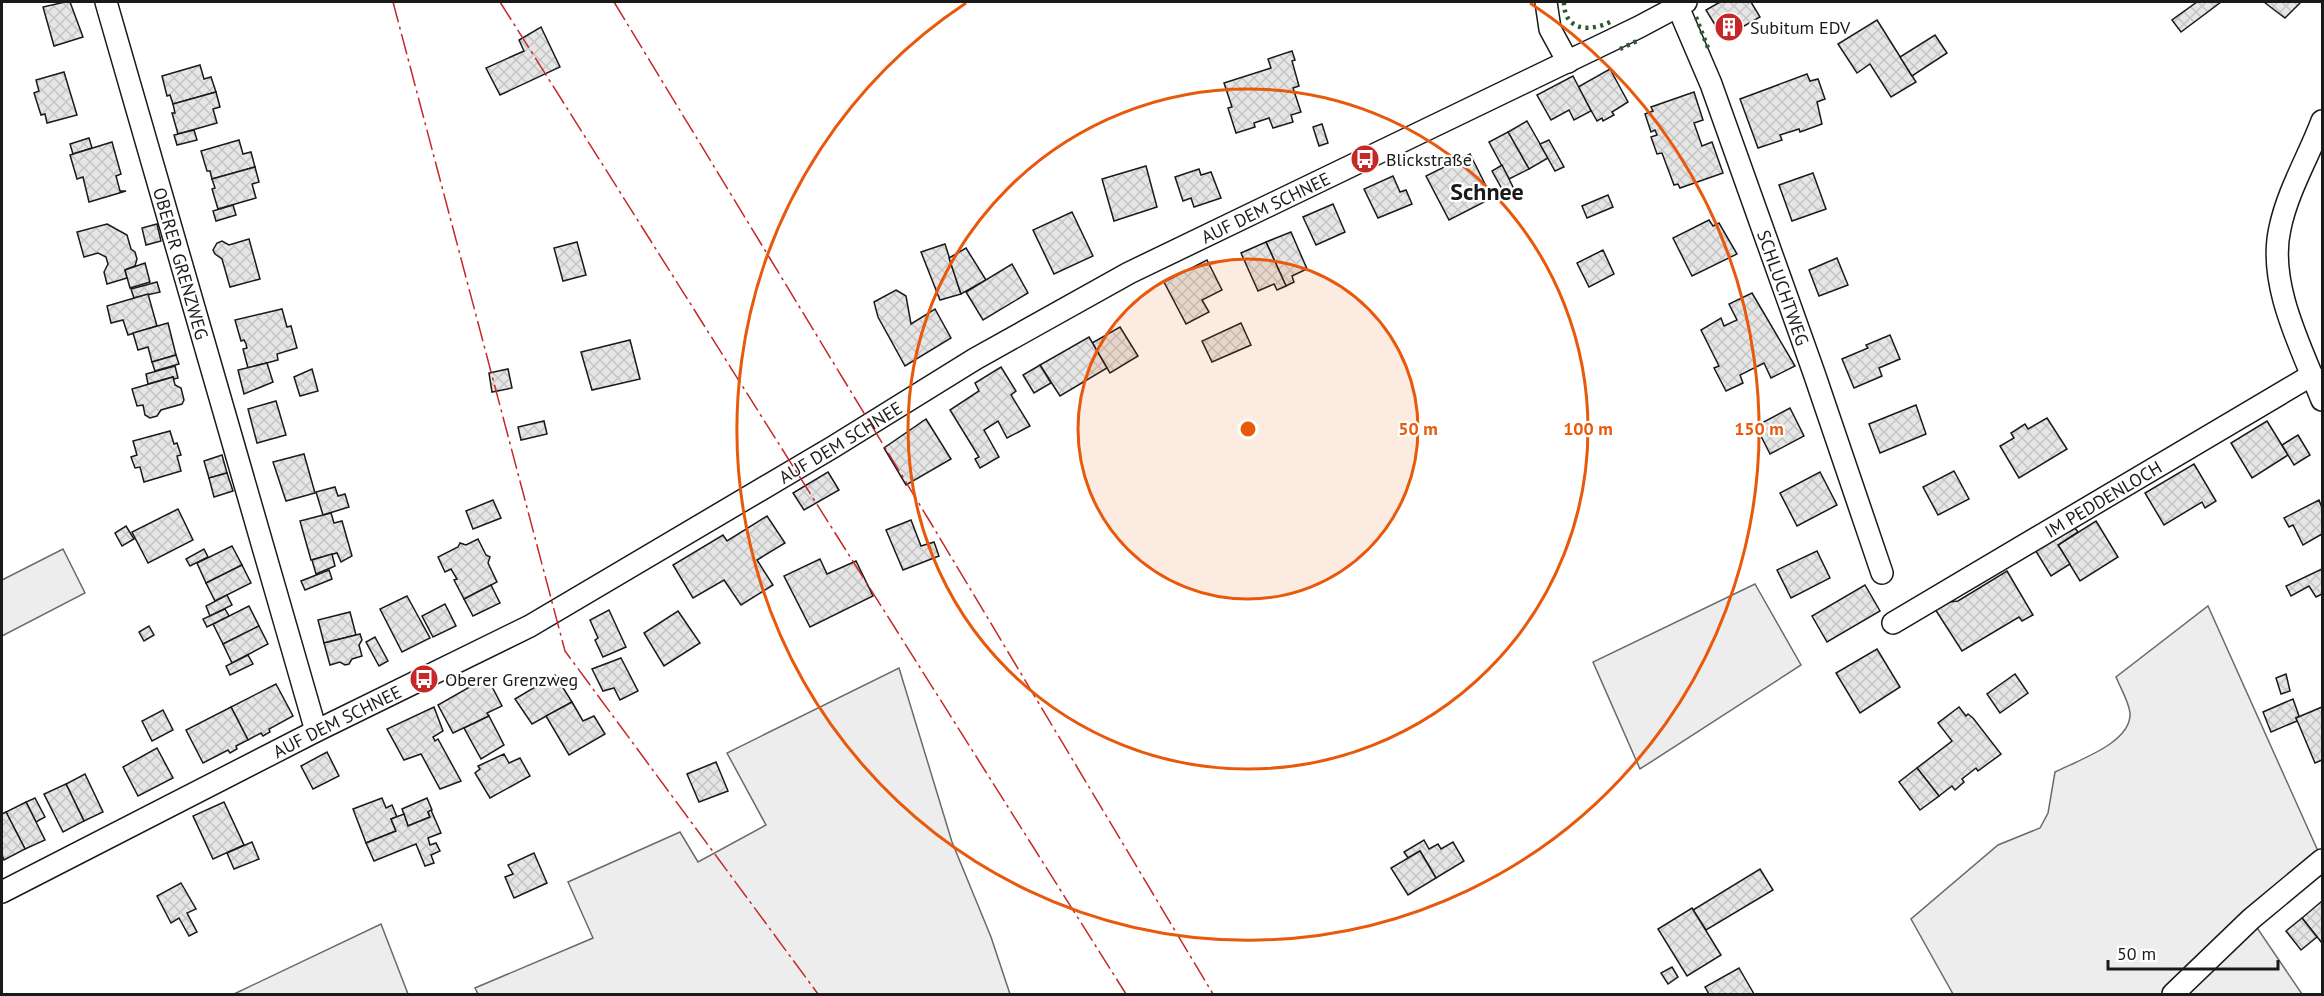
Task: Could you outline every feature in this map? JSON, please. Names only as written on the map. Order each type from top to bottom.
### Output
[{"type":"street","name":"OBERER GRENZWEG","points":[[106,2],[316,731]]},
{"type":"street","points":[[1546,2],[1550,29],[1568,62]]},
{"type":"street","name":"AUF DEM SCHNEE","points":[[2,892],[316,731],[530,626],[833,447],[975,358],[1129,273],[1568,62],[1682,4]]},
{"type":"street","name":"SCHLUCHTWEG","points":[[1682,4],[1814,373],[1882,573]]},
{"type":"street","points":[[2322,121],[2289,198],[2280,226],[2276,251],[2281,288],[2322,400]]},
{"type":"street","name":"IM PEDDENLOCH","points":[[1893,622],[2312,375]]},
{"type":"street","points":[[2173,994],[2251,919],[2322,860]]},
{"type":"shaded area","points":[[63,549],[85,593],[2,636],[2,580]]},
{"type":"shaded area","points":[[1755,584],[1801,665],[1640,769],[1593,662]]},
{"type":"shaded area","points":[[2208,606],[2322,860],[2251,919],[2302,994],[1953,994],[1911,919],[1998,845],[2040,828],[2048,813],[2055,772],[2101,750],[2113,742],[2128,724],[2129,709],[2116,677]]},
{"type":"shaded area","points":[[899,668],[952,842],[991,937],[1010,994],[478,994],[475,988],[593,938],[568,882],[680,832],[698,862],[766,825],[727,753]]},
{"type":"shaded area","points":[[381,924],[408,994],[234,994]]},
{"type":"building","points":[[70,2],[83,37],[54,46],[43,7]]},
{"type":"building","name":"Subitum EDV","points":[[1720,2],[1751,2],[1760,17],[1723,38],[1706,10]]},
{"type":"building","points":[[2197,2],[2221,2],[2181,32],[2172,20]]},
{"type":"building","points":[[2264,2],[2301,2],[2285,18]]},
{"type":"building","points":[[1877,20],[1916,82],[1891,97],[1870,64],[1857,73],[1838,44]]},
{"type":"building","points":[[541,27],[560,67],[500,95],[486,68],[524,51],[519,40]]},
{"type":"building","points":[[1935,35],[1947,53],[1912,76],[1900,57]]},
{"type":"building","points":[[1292,51],[1295,60],[1292,61],[1299,86],[1293,88],[1301,112],[1291,115],[1293,122],[1273,128],[1269,118],[1254,123],[1255,127],[1236,133],[1228,108],[1232,107],[1224,83],[1271,68],[1268,59]]},
{"type":"building","points":[[200,65],[204,79],[211,77],[216,92],[173,104],[170,95],[167,96],[162,76]]},
{"type":"building","points":[[1610,69],[1628,102],[1612,112],[1614,115],[1603,121],[1602,118],[1597,121],[1578,87]]},
{"type":"building","points":[[64,72],[77,115],[47,123],[45,114],[41,115],[34,93],[39,91],[36,80]]},
{"type":"building","points":[[1807,74],[1810,81],[1818,79],[1825,99],[1817,102],[1822,124],[1800,132],[1799,129],[1780,135],[1782,140],[1758,148],[1740,99]]},
{"type":"building","points":[[1573,76],[1591,111],[1574,120],[1569,110],[1551,120],[1537,95]]},
{"type":"building","points":[[216,92],[220,107],[213,109],[217,123],[178,134],[172,113],[175,113],[173,104]]},
{"type":"building","points":[[1694,92],[1703,120],[1694,123],[1702,146],[1712,142],[1723,173],[1680,188],[1678,184],[1674,185],[1662,153],[1657,154],[1651,137],[1657,135],[1655,130],[1651,132],[1645,114],[1653,111],[1651,107]]},
{"type":"building","points":[[1527,121],[1548,158],[1529,169],[1508,132]]},
{"type":"building","points":[[1322,124],[1328,143],[1319,146],[1313,127]]},
{"type":"building","points":[[194,130],[197,140],[177,145],[174,135]]},
{"type":"building","points":[[1508,132],[1529,169],[1509,179],[1489,142]]},
{"type":"building","points":[[89,138],[92,148],[73,154],[70,144]]},
{"type":"building","points":[[239,140],[243,154],[251,152],[255,167],[212,179],[201,151]]},
{"type":"building","points":[[1549,140],[1564,167],[1555,171],[1540,144]]},
{"type":"building","points":[[112,142],[121,174],[116,176],[120,191],[126,191],[89,202],[83,177],[77,179],[70,155]]},
{"type":"building","points":[[1470,154],[1492,198],[1449,220],[1426,176]]},
{"type":"building","points":[[1502,165],[1516,193],[1507,198],[1492,171]]},
{"type":"building","points":[[1146,166],[1157,207],[1114,221],[1102,179]]},
{"type":"building","points":[[255,167],[259,182],[252,184],[256,198],[218,209],[212,189],[215,188],[212,179]]},
{"type":"building","points":[[1199,169],[1201,175],[1211,172],[1221,198],[1194,207],[1191,198],[1183,201],[1175,177]]},
{"type":"building","points":[[1813,173],[1826,209],[1792,221],[1779,185]]},
{"type":"building","points":[[1393,176],[1400,192],[1406,190],[1412,204],[1378,218],[1364,189]]},
{"type":"building","points":[[1608,195],[1613,207],[1587,218],[1582,206]]},
{"type":"building","points":[[1333,204],[1345,232],[1316,245],[1303,217]]},
{"type":"building","points":[[233,205],[236,215],[216,221],[213,211]]},
{"type":"building","points":[[1072,212],[1093,256],[1054,274],[1033,230]]},
{"type":"building","points":[[1709,220],[1713,226],[1719,223],[1737,254],[1692,276],[1673,238]]},
{"type":"building","points":[[107,224],[127,235],[137,259],[135,266],[125,270],[127,278],[107,284],[104,272],[108,264],[106,257],[98,253],[84,257],[77,232]]},
{"type":"building","points":[[157,224],[161,241],[146,245],[142,228]]},
{"type":"building","points":[[1291,232],[1307,269],[1292,276],[1294,282],[1286,286],[1266,242]]},
{"type":"building","points":[[249,239],[260,279],[230,287],[222,259],[213,250],[217,243],[222,241],[229,245]]},
{"type":"building","points":[[577,242],[586,275],[563,281],[554,248]]},
{"type":"building","points":[[1266,242],[1286,286],[1277,290],[1274,284],[1258,291],[1241,253]]},
{"type":"building","points":[[945,244],[961,294],[940,300],[921,252]]},
{"type":"building","points":[[966,248],[986,280],[961,294],[949,258]]},
{"type":"building","points":[[1603,250],[1614,274],[1589,287],[1577,263]]},
{"type":"building","points":[[1837,258],[1848,285],[1819,296],[1809,270]]},
{"type":"building","points":[[1207,260],[1222,290],[1202,300],[1209,312],[1186,324],[1164,282]]},
{"type":"building","points":[[145,263],[150,282],[130,288],[125,270]]},
{"type":"building","points":[[1012,264],[1028,293],[983,320],[966,292]]},
{"type":"building","points":[[157,282],[160,292],[134,298],[131,289]]},
{"type":"building","points":[[896,290],[906,296],[911,324],[935,309],[951,338],[905,366],[878,317],[874,302]]},
{"type":"building","points":[[1752,293],[1795,366],[1771,378],[1764,363],[1740,375],[1743,383],[1726,391],[1714,368],[1719,366],[1701,330],[1721,318],[1724,326],[1737,320],[1729,304]]},
{"type":"building","points":[[148,294],[157,326],[128,335],[123,320],[111,323],[107,306]]},
{"type":"building","points":[[282,309],[287,327],[291,326],[297,348],[277,354],[278,360],[248,368],[243,349],[247,348],[246,344],[244,340],[241,341],[235,320]]},
{"type":"building","points":[[168,323],[176,355],[152,362],[148,347],[138,350],[133,333]]},
{"type":"building","points":[[1241,323],[1251,345],[1212,362],[1202,341]]},
{"type":"building","points":[[1120,327],[1138,356],[1110,373],[1092,343]]},
{"type":"building","points":[[1890,335],[1900,359],[1879,368],[1882,376],[1854,388],[1842,359]]},
{"type":"building","points":[[1089,337],[1107,368],[1060,396],[1040,365]]},
{"type":"building","points":[[630,340],[640,379],[592,390],[581,352]]},
{"type":"building","points":[[176,355],[179,364],[155,371],[152,362]]},
{"type":"building","points":[[267,363],[273,382],[244,394],[238,370]]},
{"type":"building","points":[[1040,365],[1051,383],[1034,393],[1023,375]]},
{"type":"building","points":[[175,366],[178,378],[173,377],[148,384],[146,374]]},
{"type":"building","points":[[1001,367],[1016,391],[1011,395],[1030,426],[1007,438],[998,421],[984,430],[999,457],[980,468],[975,459],[979,457],[950,410],[979,391],[975,383]]},
{"type":"building","points":[[312,369],[318,391],[300,396],[294,377]]},
{"type":"building","points":[[508,369],[512,388],[492,392],[489,373]]},
{"type":"building","points":[[173,377],[175,385],[181,388],[184,400],[182,404],[161,410],[157,416],[150,418],[145,415],[143,405],[137,406],[132,389]]},
{"type":"building","points":[[276,401],[286,435],[257,443],[248,409]]},
{"type":"building","points":[[1916,405],[1926,434],[1880,453],[1869,424]]},
{"type":"building","points":[[1790,408],[1804,436],[1770,454],[1756,426]]},
{"type":"building","points":[[2047,418],[2067,449],[2019,478],[2000,446],[2014,438],[2011,433],[2025,424],[2028,429]]},
{"type":"building","points":[[926,419],[951,459],[906,485],[884,448]]},
{"type":"building","points":[[544,421],[547,434],[521,440],[518,427]]},
{"type":"building","points":[[2267,421],[2288,455],[2252,478],[2231,443]]},
{"type":"building","points":[[170,431],[181,455],[177,456],[181,471],[144,482],[140,467],[135,468],[131,457],[137,455],[133,441]]},
{"type":"building","points":[[2298,435],[2310,455],[2294,465],[2282,445]]},
{"type":"building","points":[[304,454],[315,493],[286,501],[273,462]]},
{"type":"building","points":[[222,455],[227,473],[209,478],[204,461]]},
{"type":"building","points":[[2194,464],[2216,501],[2205,508],[2202,502],[2164,525],[2145,493]]},
{"type":"building","points":[[1954,471],[1969,499],[1938,515],[1923,487]]},
{"type":"building","points":[[828,472],[839,490],[804,510],[793,493]]},
{"type":"building","points":[[1820,472],[1837,505],[1797,526],[1780,493]]},
{"type":"building","points":[[227,473],[233,491],[214,497],[209,478]]},
{"type":"building","points":[[335,487],[338,496],[345,494],[349,507],[323,515],[316,492]]},
{"type":"building","points":[[493,500],[501,518],[473,529],[466,511]]},
{"type":"building","points":[[2319,500],[2322,508],[2322,534],[2303,545],[2293,525],[2289,527],[2284,518]]},
{"type":"building","points":[[178,509],[193,540],[148,563],[132,532]]},
{"type":"building","points":[[331,513],[334,523],[342,521],[352,556],[341,562],[337,553],[311,560],[300,521]]},
{"type":"building","points":[[767,516],[785,543],[757,560],[773,585],[741,605],[724,580],[693,598],[673,565],[723,535],[727,541]]},
{"type":"building","points":[[911,520],[921,546],[934,542],[939,556],[903,570],[886,530]]},
{"type":"building","points":[[2096,521],[2118,557],[2080,581],[2058,545]]},
{"type":"building","points":[[2072,524],[2078,532],[2058,545],[2070,564],[2051,576],[2034,548]]},
{"type":"building","points":[[126,526],[134,539],[122,546],[115,533]]},
{"type":"building","points":[[478,539],[486,555],[490,557],[488,563],[497,582],[464,599],[451,569],[445,572],[438,557],[458,547],[460,543],[466,545]]},
{"type":"building","points":[[232,546],[242,565],[206,583],[197,563]]},
{"type":"building","points":[[204,549],[208,557],[190,566],[186,559]]},
{"type":"building","points":[[1817,551],[1830,578],[1791,598],[1777,570]]},
{"type":"building","points":[[332,554],[335,566],[316,574],[312,560]]},
{"type":"building","points":[[820,559],[827,574],[856,561],[873,596],[810,627],[784,576]]},
{"type":"building","points":[[242,565],[251,583],[215,601],[206,583]]},
{"type":"building","points":[[2322,569],[2322,594],[2316,597],[2309,586],[2291,596],[2286,586]]},
{"type":"building","points":[[329,570],[332,579],[305,590],[301,581]]},
{"type":"building","points":[[2007,571],[2033,615],[2022,621],[2019,617],[1962,651],[1935,609],[1949,602],[1958,601]]},
{"type":"building","points":[[491,585],[500,603],[473,616],[464,599]]},
{"type":"building","points":[[1865,585],[1880,611],[1827,642],[1812,616]]},
{"type":"building","points":[[227,595],[232,605],[210,616],[206,606]]},
{"type":"building","points":[[407,596],[430,638],[402,652],[380,609]]},
{"type":"building","points":[[445,604],[456,626],[433,637],[422,616]]},
{"type":"building","points":[[249,606],[259,626],[223,644],[213,624]]},
{"type":"building","points":[[225,609],[229,616],[207,627],[203,619]]},
{"type":"building","points":[[609,610],[626,647],[603,657],[595,640],[598,638],[590,620]]},
{"type":"building","points":[[678,611],[700,643],[664,666],[644,633]]},
{"type":"building","points":[[350,612],[356,635],[324,643],[318,620]]},
{"type":"building","points":[[149,626],[154,635],[144,641],[139,632]]},
{"type":"building","points":[[259,626],[268,644],[232,663],[223,644]]},
{"type":"building","points":[[360,634],[362,640],[359,645],[362,656],[352,659],[349,664],[345,665],[340,662],[330,665],[324,643]]},
{"type":"building","points":[[375,637],[388,661],[379,666],[366,642]]},
{"type":"building","points":[[1877,649],[1900,687],[1860,713],[1836,673]]},
{"type":"building","points":[[248,655],[253,664],[230,675],[226,666]]},
{"type":"building","points":[[621,658],[638,691],[620,700],[614,688],[603,691],[592,669]]},
{"type":"building","points":[[2015,674],[2028,693],[2000,713],[1987,694]]},
{"type":"building","points":[[2286,674],[2290,691],[2281,694],[2276,678]]},
{"type":"building","points":[[555,675],[572,702],[532,724],[515,699]]},
{"type":"building","points":[[487,677],[502,706],[487,713],[489,716],[453,733],[438,705]]},
{"type":"building","points":[[276,684],[293,716],[269,729],[270,732],[263,736],[261,733],[248,740],[231,707]]},
{"type":"building","points":[[2293,699],[2299,716],[2296,718],[2297,721],[2271,732],[2263,712]]},
{"type":"building","points":[[572,702],[583,721],[594,716],[605,734],[569,755],[546,716]]},
{"type":"building","points":[[231,707],[248,740],[236,746],[237,749],[230,753],[228,750],[203,763],[186,730]]},
{"type":"building","points":[[434,707],[443,731],[433,737],[435,741],[438,739],[461,781],[440,789],[421,754],[404,760],[387,729]]},
{"type":"building","points":[[1959,707],[1966,716],[1968,714],[1973,718],[2001,754],[1978,771],[1976,768],[1962,779],[1964,782],[1955,790],[1952,786],[1939,796],[1917,768],[1952,741],[1938,723]]},
{"type":"building","points":[[2322,707],[2322,760],[2315,763],[2296,718]]},
{"type":"building","points":[[163,710],[173,730],[152,741],[142,721]]},
{"type":"building","points":[[489,716],[504,745],[481,759],[464,728]]},
{"type":"building","points":[[157,748],[173,778],[138,796],[123,767]]},
{"type":"building","points":[[327,752],[339,776],[313,789],[301,766]]},
{"type":"building","points":[[504,754],[509,763],[520,758],[530,776],[490,798],[475,773],[480,769],[478,766]]},
{"type":"building","points":[[716,762],[728,791],[699,802],[687,774]]},
{"type":"building","points":[[1917,768],[1939,796],[1920,810],[1899,782]]},
{"type":"building","points":[[85,774],[103,812],[84,821],[66,784]]},
{"type":"building","points":[[66,784],[84,821],[63,832],[44,794]]},
{"type":"building","points":[[35,798],[45,817],[36,822],[26,802]]},
{"type":"building","points":[[382,798],[386,808],[392,805],[397,817],[391,819],[396,831],[366,843],[353,809]]},
{"type":"building","points":[[427,798],[432,810],[428,812],[430,817],[408,826],[402,809]]},
{"type":"building","points":[[26,802],[45,840],[25,849],[6,812]]},
{"type":"building","points":[[224,802],[244,845],[213,859],[193,816]]},
{"type":"building","points":[[431,810],[441,833],[428,838],[430,845],[436,843],[440,851],[431,855],[434,863],[425,866],[416,844],[374,861],[366,843],[396,831],[391,819],[404,814],[408,826],[430,817],[428,812]]},
{"type":"building","points":[[6,812],[25,849],[4,860],[2,814]]},
{"type":"building","points":[[1424,840],[1429,849],[1438,844],[1441,849],[1453,842],[1464,861],[1436,878],[1420,851],[1408,858],[1404,852]]},
{"type":"building","points":[[252,842],[259,859],[234,869],[227,853]]},
{"type":"building","points":[[1420,851],[1436,878],[1408,895],[1391,868]]},
{"type":"building","points":[[534,853],[547,883],[514,898],[505,877],[513,874],[508,865]]},
{"type":"building","points":[[1760,869],[1773,890],[1706,930],[1693,910]]},
{"type":"building","points":[[181,883],[196,909],[187,913],[197,932],[189,936],[179,918],[171,923],[157,896]]},
{"type":"building","points":[[2322,901],[2322,943],[2302,918]]},
{"type":"building","points":[[1692,908],[1721,955],[1687,976],[1658,929]]},
{"type":"building","points":[[2302,918],[2317,937],[2301,950],[2286,931]]},
{"type":"building","points":[[1672,967],[1678,977],[1668,984],[1661,973]]},
{"type":"building","points":[[1739,968],[1754,994],[1709,994],[1705,987]]},
{"type":"hedge","points":[[1564,2],[1565,12],[1569,19],[1580,27],[1596,27],[1612,21]]},
{"type":"hedge","points":[[1696,17],[1708,48]]},
{"type":"hedge","points":[[1620,49],[1637,41]]},
{"type":"power","points":[[393,2],[565,651],[818,994]]},
{"type":"power","points":[[500,2],[1126,994]]},
{"type":"power","points":[[614,2],[929,520],[1213,994]]},
{"type":"place","name":"Subitum EDV","points":[[1729,27]]},
{"type":"place","name":"Blickstraße","points":[[1365,159]]},
{"type":"place","name":"Oberer Grenzweg","points":[[424,679]]},
{"type":"district","name":"Schnee","points":[[1487,191]]}]
